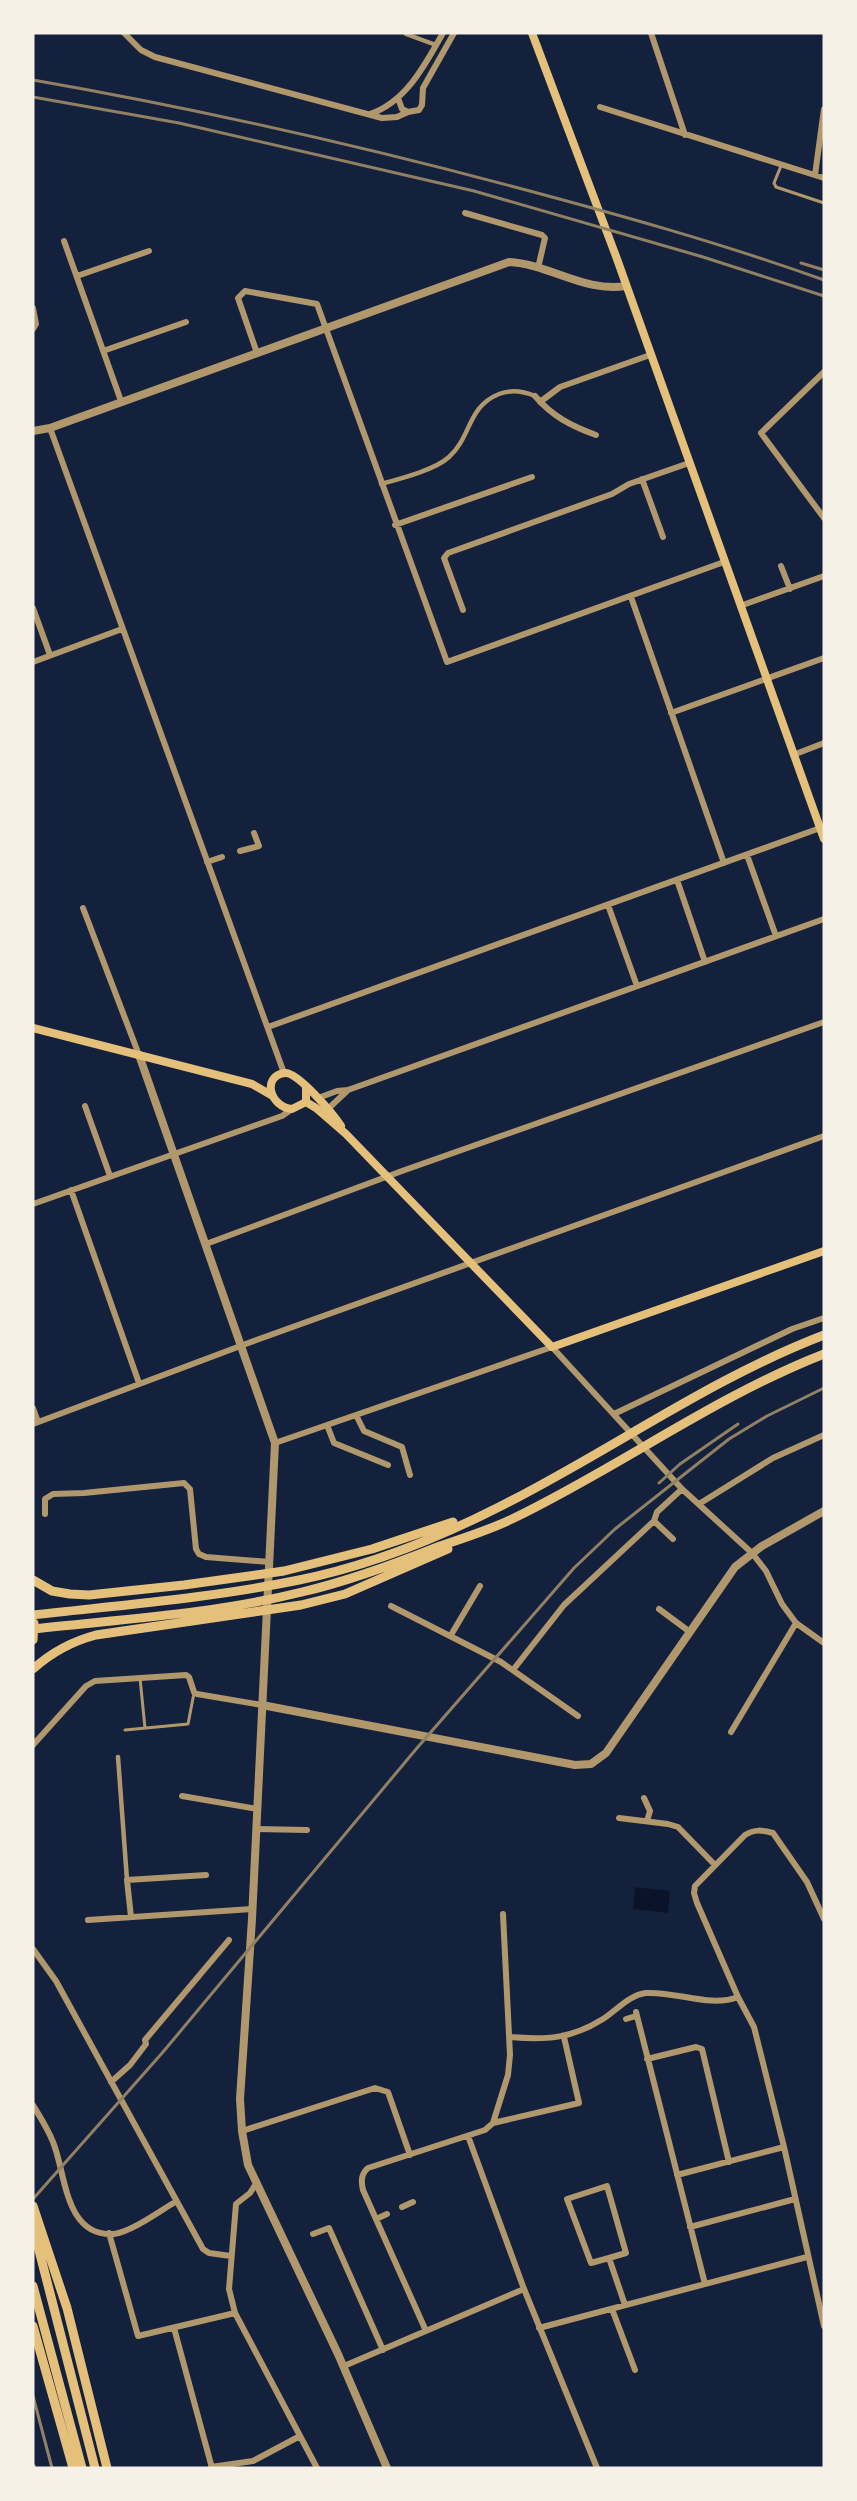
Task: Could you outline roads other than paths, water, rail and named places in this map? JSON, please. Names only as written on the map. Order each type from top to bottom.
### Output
[{"type":"highway","points":[[33,1640],[33,1616],[172,1600],[301,1580],[378,1558],[498,1508],[621,1441],[696,1395],[792,1347],[824,1335]]},
{"type":"highway","points":[[33,1669],[50,1655],[76,1640],[96,1635],[301,1605],[345,1594],[404,1570],[510,1520],[628,1457],[692,1418],[795,1365],[824,1354]]},
{"type":"highway","points":[[33,1580],[52,1591],[89,1595],[284,1571],[372,1549],[498,1508]]},
{"type":"highway","points":[[33,1629],[174,1614],[239,1605],[302,1592],[378,1570],[510,1520]]},
{"type":"highway","points":[[33,2206],[67,2308],[108,2468]]},
{"type":"highway","points":[[33,2227],[95,2468]]},
{"type":"highway","points":[[33,2286],[82,2468]]},
{"type":"highway","points":[[33,2326],[73,2468]]},
{"type":"main road","points":[[532,33],[617,259],[792,755],[822,828],[824,839]]},
{"type":"main road","points":[[33,1028],[252,1084],[271,1095],[278,1104],[292,1109],[306,1102]]},
{"type":"main road","points":[[252,1084],[272,1082],[284,1073],[293,1075],[329,1108],[346,1134]]},
{"type":"main road","points":[[271,1095],[272,1082]]},
{"type":"main road","points":[[306,1088],[306,1102]]},
{"type":"main road","points":[[306,1102],[346,1134],[552,1347],[824,1251]]},
{"type":"street","points":[[124,33],[141,50],[155,57],[382,118],[392,118],[418,110],[422,105],[422,94],[454,33]]},
{"type":"street","points":[[369,114],[381,110],[409,87],[443,33]]},
{"type":"street","points":[[651,33],[685,135]]},
{"type":"street","points":[[406,34],[436,45]]},
{"type":"street","points":[[409,87],[416,88],[422,94]]},
{"type":"street","points":[[398,98],[402,109],[408,112]]},
{"type":"street","points":[[600,107],[824,178]]},
{"type":"street","points":[[815,175],[824,109]]},
{"type":"street","points":[[465,213],[542,235],[545,238],[538,268]]},
{"type":"street","points":[[64,241],[121,401]]},
{"type":"street","points":[[77,276],[149,251]]},
{"type":"street","points":[[33,431],[50,428],[509,262],[538,268],[597,286],[608,288],[626,286]]},
{"type":"street","points":[[257,353],[238,298],[245,291],[317,304],[395,525],[447,662],[724,562]]},
{"type":"street","points":[[33,308],[36,324],[33,329]]},
{"type":"street","points":[[103,351],[186,322]]},
{"type":"street","points":[[540,402],[560,387],[650,355]]},
{"type":"street","points":[[824,372],[761,434],[824,518]]},
{"type":"street","points":[[381,484],[445,460],[459,444],[473,416],[483,403],[509,391],[526,392],[535,396],[567,423],[596,435]]},
{"type":"street","points":[[50,428],[284,1073]]},
{"type":"street","points":[[463,610],[444,558],[448,553],[612,494],[642,479],[689,463]]},
{"type":"street","points":[[395,525],[532,477]]},
{"type":"street","points":[[642,479],[663,537]]},
{"type":"street","points":[[781,566],[790,588]]},
{"type":"street","points":[[740,606],[824,576]]},
{"type":"street","points":[[631,597],[724,863]]},
{"type":"street","points":[[33,608],[50,655]]},
{"type":"street","points":[[33,662],[122,629]]},
{"type":"street","points":[[671,713],[824,658]]},
{"type":"street","points":[[792,755],[824,743]]},
{"type":"street","points":[[268,1027],[822,828]]},
{"type":"street","points":[[240,851],[259,846],[254,833]]},
{"type":"street","points":[[747,855],[776,936]]},
{"type":"street","points":[[207,862],[222,857]]},
{"type":"street","points":[[677,880],[705,962]]},
{"type":"street","points":[[608,905],[637,986]]},
{"type":"street","points":[[82,908],[139,1055],[275,1443],[252,1909],[240,2099],[242,2131],[248,2164],[344,2366],[383,2467]]},
{"type":"street","points":[[318,1098],[348,1090],[824,919]]},
{"type":"street","points":[[206,1244],[388,1176],[824,1022]]},
{"type":"street","points":[[329,1108],[348,1090]]},
{"type":"street","points":[[274,1118],[278,1104]]},
{"type":"street","points":[[85,1106],[110,1176]]},
{"type":"street","points":[[33,1204],[286,1114],[292,1109]]},
{"type":"street","points":[[33,1408],[36,1423],[139,1383],[824,1136]]},
{"type":"street","points":[[71,1190],[139,1383]]},
{"type":"street","points":[[614,1414],[792,1329],[824,1318]]},
{"type":"street","points":[[275,1443],[552,1347],[682,1489],[752,1553],[766,1571],[782,1604],[796,1623],[824,1643]]},
{"type":"street","points":[[356,1415],[364,1431],[402,1447],[410,1475]]},
{"type":"street","points":[[327,1425],[334,1443],[388,1465]]},
{"type":"street","points":[[699,1504],[773,1458],[824,1435]]},
{"type":"street","points":[[45,1514],[45,1499],[53,1494],[184,1483],[190,1489],[196,1549],[199,1554],[206,1557],[270,1562]]},
{"type":"street","points":[[513,1670],[564,1605],[654,1521],[657,1512],[682,1489]]},
{"type":"street","points":[[33,1745],[86,1686],[95,1681],[186,1675],[192,1681],[194,1692],[575,1765],[591,1764],[606,1753],[735,1567],[752,1553],[824,1511]]},
{"type":"street","points":[[654,1521],[673,1539]]},
{"type":"street","points":[[451,1635],[480,1586]]},
{"type":"street","points":[[391,1606],[451,1635],[513,1670],[578,1716]]},
{"type":"street","points":[[659,1609],[690,1632]]},
{"type":"street","points":[[731,1732],[796,1623]]},
{"type":"street","points":[[118,1758],[131,1917]]},
{"type":"street","points":[[182,1796],[257,1809]]},
{"type":"street","points":[[644,1798],[650,1811],[647,1821]]},
{"type":"street","points":[[619,1818],[678,1827],[714,1864]]},
{"type":"street","points":[[256,1829],[307,1830]]},
{"type":"street","points":[[824,1919],[807,1882],[773,1833],[752,1831],[714,1864],[695,1886],[694,1893],[738,1997],[754,2027],[784,2147],[824,2326]]},
{"type":"street","points":[[128,1880],[206,1875]]},
{"type":"street","points":[[88,1920],[252,1909]]},
{"type":"street","points":[[493,2123],[508,2075],[510,2037],[503,1914]]},
{"type":"street","points":[[111,2082],[130,2065],[146,2044],[145,2040],[229,1940]]},
{"type":"street","points":[[33,1949],[56,1982],[203,2250],[208,2253],[231,2256]]},
{"type":"street","points":[[510,2037],[538,2040],[564,2037],[593,2024],[625,2002],[645,1993],[720,2001],[738,1997]]},
{"type":"street","points":[[626,2019],[636,2014],[705,2284]]},
{"type":"street","points":[[426,2331],[363,2190],[362,2177],[368,2168],[485,2130],[493,2123],[579,2103],[564,2037]]},
{"type":"street","points":[[647,2059],[696,2047],[702,2049],[729,2162]]},
{"type":"street","points":[[242,2131],[375,2088],[388,2092],[410,2155]]},
{"type":"street","points":[[33,2105],[53,2141],[72,2209],[83,2222],[93,2229],[110,2233],[124,2231],[176,2202]]},
{"type":"street","points":[[468,2136],[539,2328],[597,2468]]},
{"type":"street","points":[[677,2175],[784,2147]]},
{"type":"street","points":[[257,2182],[250,2193],[236,2204],[229,2289],[235,2313],[317,2468]]},
{"type":"street","points":[[607,2186],[626,2253],[609,2258],[591,2263],[567,2199],[607,2186]]},
{"type":"street","points":[[690,2226],[795,2199]]},
{"type":"street","points":[[402,2207],[413,2202]]},
{"type":"street","points":[[376,2219],[387,2214]]},
{"type":"street","points":[[314,2234],[329,2228],[383,2350]]},
{"type":"street","points":[[110,2233],[138,2336],[235,2313]]},
{"type":"street","points":[[539,2328],[807,2257]]},
{"type":"street","points":[[609,2258],[625,2305]]},
{"type":"street","points":[[344,2366],[524,2289]]},
{"type":"street","points":[[612,2309],[634,2370]]},
{"type":"street","points":[[174,2328],[212,2468],[253,2461],[300,2436]]},
{"type":"lane","points":[[781,165],[774,183],[776,187],[824,202]]},
{"type":"lane","points":[[140,1677],[145,1728]]},
{"type":"lane","points":[[125,1730],[188,1724],[194,1692]]},
{"type":"water","points":[[635,1887],[670,1891],[668,1913],[633,1909]]},
{"type":"railway","points":[[33,80],[333,141],[452,171],[590,207],[824,280]]},
{"type":"railway","points":[[33,97],[179,123],[474,191],[703,257],[824,296]]},
{"type":"railway","points":[[801,263],[824,270]]},
{"type":"railway","points":[[33,2199],[163,2052],[417,1748],[574,1568],[615,1529],[729,1439],[767,1416],[824,1388]]},
{"type":"railway","points":[[659,1483],[680,1464],[738,1424]]},
{"type":"railway","points":[[33,2396],[52,2468]]}]
